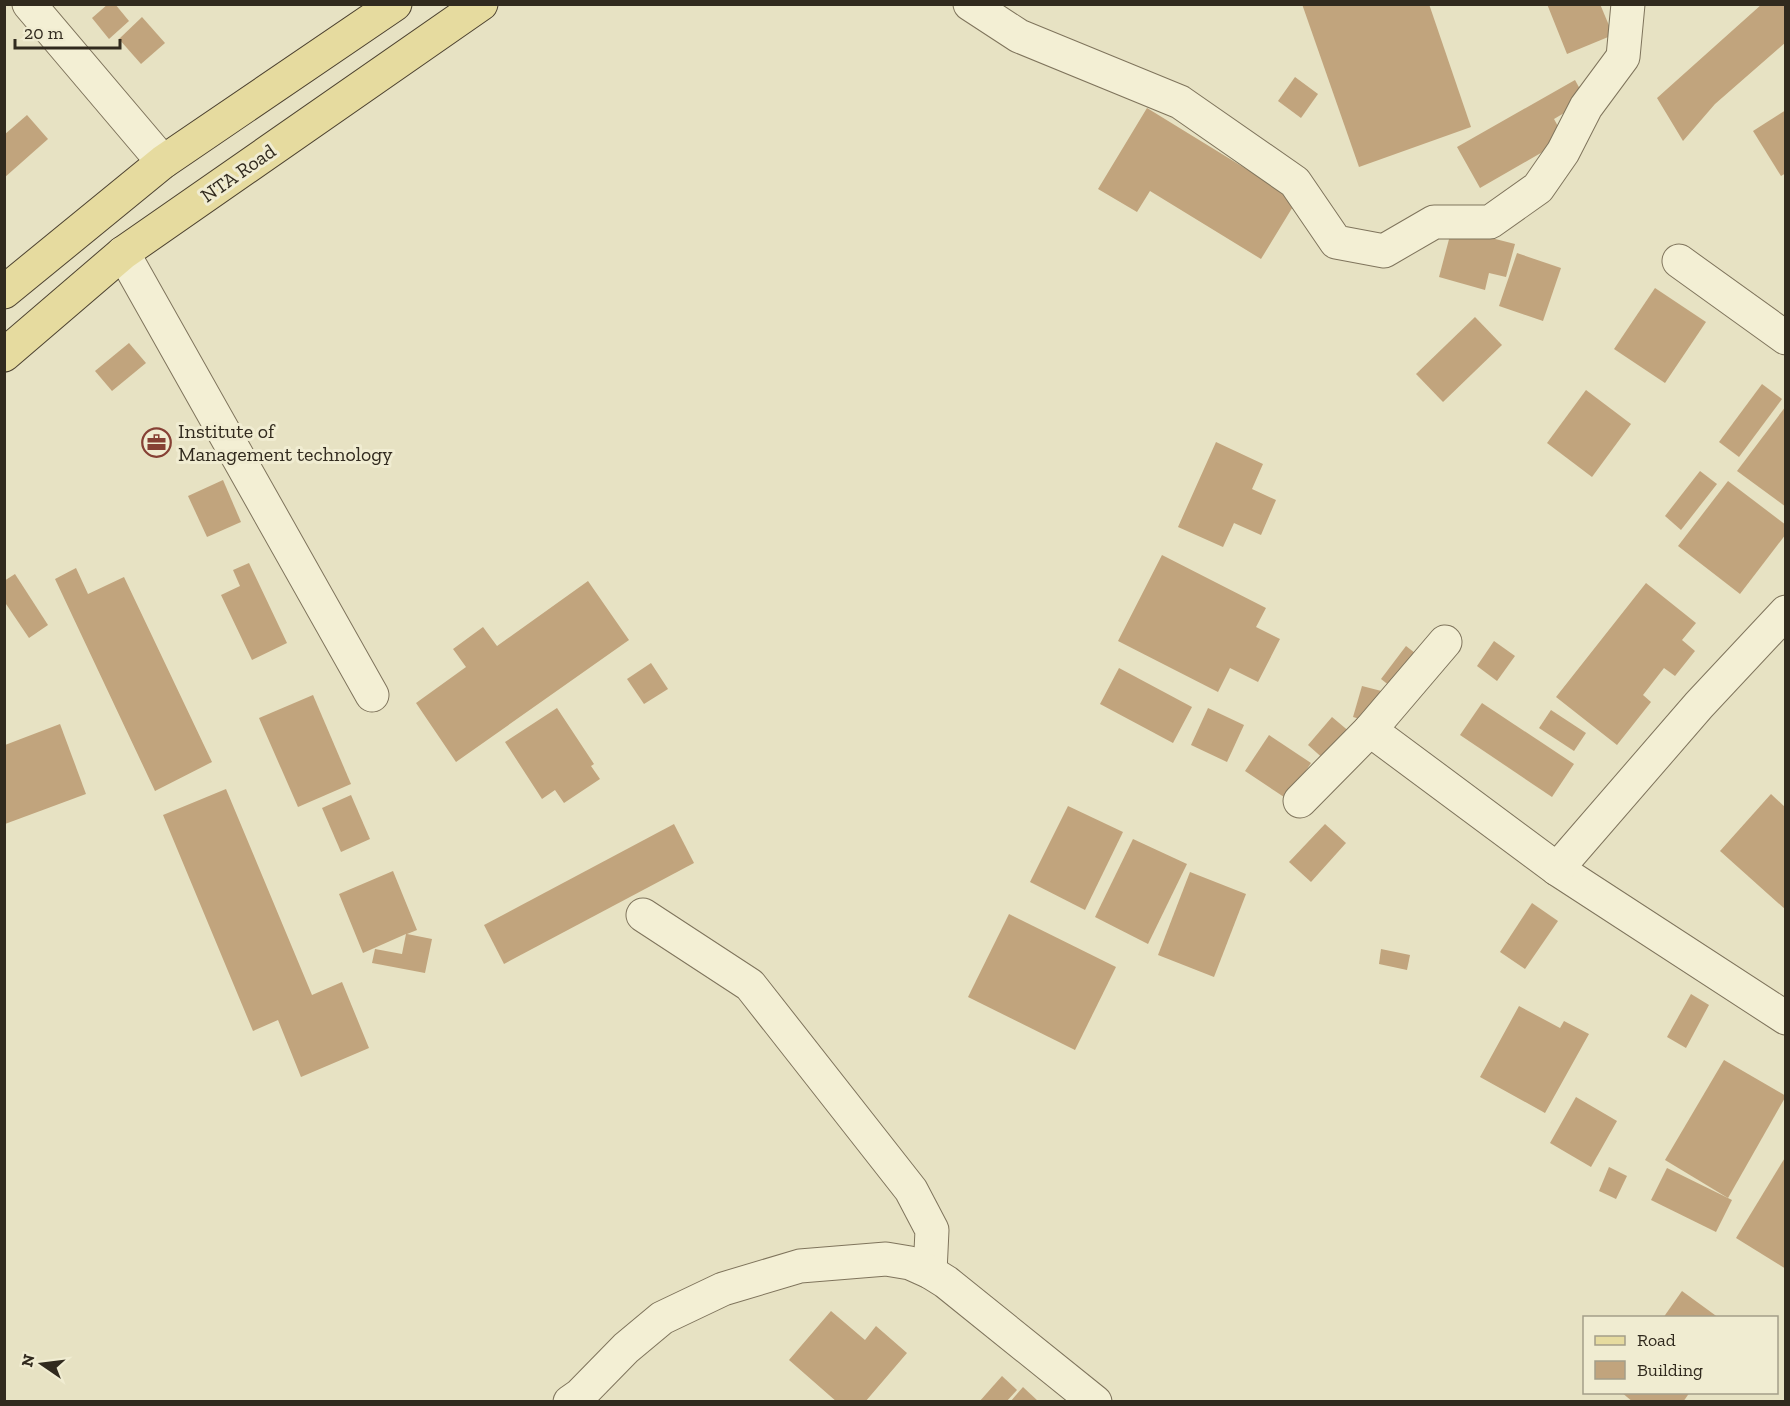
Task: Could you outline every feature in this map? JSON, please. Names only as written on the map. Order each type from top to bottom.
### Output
[{"type":"main road","points":[[4,292],[163,162],[395,4]]},
{"type":"main road","name":"NTA Road","points":[[4,355],[123,253],[481,4]]},
{"type":"street","points":[[29,4],[163,162]]},
{"type":"street","points":[[970,4],[1019,36],[1180,102],[1295,182],[1336,242],[1384,251],[1434,222],[1490,222],[1538,188],[1563,152],[1586,107],[1623,57],[1628,4]]},
{"type":"street","points":[[123,253],[372,695]]},
{"type":"street","points":[[1679,261],[1785,338]]},
{"type":"street","points":[[1557,869],[1699,705],[1785,612]]},
{"type":"street","points":[[1300,801],[1370,730],[1445,642]]},
{"type":"street","points":[[1370,730],[1557,869],[1785,1018]]},
{"type":"street","points":[[643,915],[750,985],[911,1190],[932,1230],[930,1272]]},
{"type":"street","points":[[570,1401],[580,1395],[626,1348],[662,1318],[723,1289],[801,1266],[886,1259],[910,1263],[946,1282],[1095,1401]]},
{"type":"building","points":[[108,4],[115,4],[129,21],[109,39],[92,18]]},
{"type":"building","points":[[1302,4],[1429,4],[1471,127],[1359,167]]},
{"type":"building","points":[[1547,4],[1600,4],[1613,35],[1567,54]]},
{"type":"building","points":[[1762,4],[1786,4],[1786,42],[1715,104],[1683,141],[1657,98]]},
{"type":"building","points":[[142,17],[165,43],[141,64],[119,39]]},
{"type":"building","points":[[1295,77],[1318,94],[1301,118],[1278,101]]},
{"type":"building","points":[[1575,80],[1586,100],[1554,119],[1565,139],[1480,188],[1457,147]]},
{"type":"building","points":[[1147,108],[1297,200],[1261,259],[1150,191],[1137,212],[1098,189]]},
{"type":"building","points":[[1786,110],[1786,173],[1781,176],[1753,131]]},
{"type":"building","points":[[27,115],[48,139],[4,178],[4,135]]},
{"type":"building","points":[[1452,228],[1515,244],[1506,277],[1489,273],[1485,290],[1439,277]]},
{"type":"building","points":[[1517,253],[1561,268],[1543,321],[1499,306]]},
{"type":"building","points":[[1655,288],[1706,322],[1665,383],[1614,349]]},
{"type":"building","points":[[1475,317],[1502,345],[1443,402],[1416,374]]},
{"type":"building","points":[[129,343],[146,363],[112,391],[95,371]]},
{"type":"building","points":[[1762,384],[1782,399],[1739,457],[1719,442]]},
{"type":"building","points":[[1586,390],[1631,424],[1592,477],[1547,443]]},
{"type":"building","points":[[1786,406],[1786,507],[1737,471]]},
{"type":"building","points":[[1216,442],[1263,464],[1252,489],[1276,500],[1261,535],[1234,523],[1223,547],[1178,527]]},
{"type":"building","points":[[1700,471],[1717,484],[1681,530],[1665,516]]},
{"type":"building","points":[[223,480],[241,522],[207,537],[188,496]]},
{"type":"building","points":[[1728,481],[1786,525],[1786,534],[1740,594],[1678,546]]},
{"type":"building","points":[[1162,555],[1266,608],[1256,627],[1280,639],[1258,682],[1230,668],[1218,692],[1118,641]]},
{"type":"building","points":[[249,563],[287,643],[252,660],[221,595],[240,586],[233,570]]},
{"type":"building","points":[[76,568],[88,594],[124,577],[212,762],[155,791],[55,579]]},
{"type":"building","points":[[15,574],[48,625],[29,638],[4,601],[4,581]]},
{"type":"building","points":[[588,581],[629,640],[456,762],[416,703],[466,667],[453,649],[483,627],[497,646]]},
{"type":"building","points":[[1646,583],[1696,623],[1682,640],[1695,651],[1675,676],[1664,668],[1643,695],[1651,702],[1617,745],[1556,697]]},
{"type":"building","points":[[1494,641],[1515,656],[1497,681],[1477,666]]},
{"type":"building","points":[[1406,646],[1424,660],[1399,693],[1381,679]]},
{"type":"building","points":[[651,663],[668,689],[644,704],[627,679]]},
{"type":"building","points":[[1119,668],[1192,707],[1173,743],[1100,704]]},
{"type":"building","points":[[1362,686],[1393,694],[1384,726],[1353,717]]},
{"type":"building","points":[[313,695],[351,784],[298,807],[259,718]]},
{"type":"building","points":[[1482,703],[1574,764],[1552,797],[1460,735]]},
{"type":"building","points":[[557,708],[594,764],[591,766],[600,779],[564,803],[555,790],[542,799],[505,742]]},
{"type":"building","points":[[1208,708],[1244,725],[1227,762],[1191,745]]},
{"type":"building","points":[[1551,710],[1586,733],[1574,751],[1539,728]]},
{"type":"building","points":[[1332,717],[1351,733],[1326,761],[1308,745]]},
{"type":"building","points":[[60,724],[86,794],[5,824],[5,745]]},
{"type":"building","points":[[1269,735],[1311,763],[1287,799],[1245,771]]},
{"type":"building","points":[[226,789],[312,995],[342,982],[369,1048],[301,1077],[278,1020],[253,1031],[163,815]]},
{"type":"building","points":[[1771,794],[1786,808],[1786,910],[1720,851]]},
{"type":"building","points":[[351,795],[370,839],[341,852],[322,808]]},
{"type":"building","points":[[1068,806],[1123,832],[1085,910],[1030,882]]},
{"type":"building","points":[[674,824],[694,863],[504,964],[484,925]]},
{"type":"building","points":[[1325,824],[1346,843],[1311,882],[1289,862]]},
{"type":"building","points":[[1133,839],[1187,864],[1148,944],[1095,917]]},
{"type":"building","points":[[393,871],[417,930],[407,934],[432,939],[425,973],[372,963],[375,949],[402,954],[406,934],[363,953],[339,894]]},
{"type":"building","points":[[1190,872],[1246,894],[1214,977],[1158,955]]},
{"type":"building","points":[[1532,903],[1558,921],[1525,969],[1500,952]]},
{"type":"building","points":[[1009,914],[1116,967],[1075,1050],[968,997]]},
{"type":"building","points":[[1381,949],[1410,955],[1407,970],[1379,964]]},
{"type":"building","points":[[1691,994],[1709,1005],[1686,1048],[1667,1037]]},
{"type":"building","points":[[1519,1006],[1560,1028],[1564,1021],[1589,1034],[1545,1113],[1480,1077]]},
{"type":"building","points":[[1724,1060],[1786,1096],[1728,1198],[1665,1160]]},
{"type":"building","points":[[1576,1097],[1617,1121],[1591,1167],[1550,1143]]},
{"type":"building","points":[[1786,1156],[1786,1269],[1736,1238]]},
{"type":"building","points":[[1609,1167],[1627,1176],[1616,1199],[1599,1191]]},
{"type":"building","points":[[1667,1168],[1732,1200],[1716,1232],[1651,1200]]},
{"type":"building","points":[[1682,1291],[1716,1316],[1664,1316]]},
{"type":"building","points":[[831,1311],[865,1340],[876,1326],[907,1353],[865,1402],[837,1402],[789,1360]]},
{"type":"building","points":[[1002,1376],[1017,1390],[1006,1402],[979,1402]]},
{"type":"building","points":[[1023,1387],[1039,1402],[1010,1402]]},
{"type":"building","points":[[1623,1394],[1689,1394],[1683,1402],[1633,1402]]},
{"type":"place","name":"Institute of Management technology","points":[[157,443]]}]
